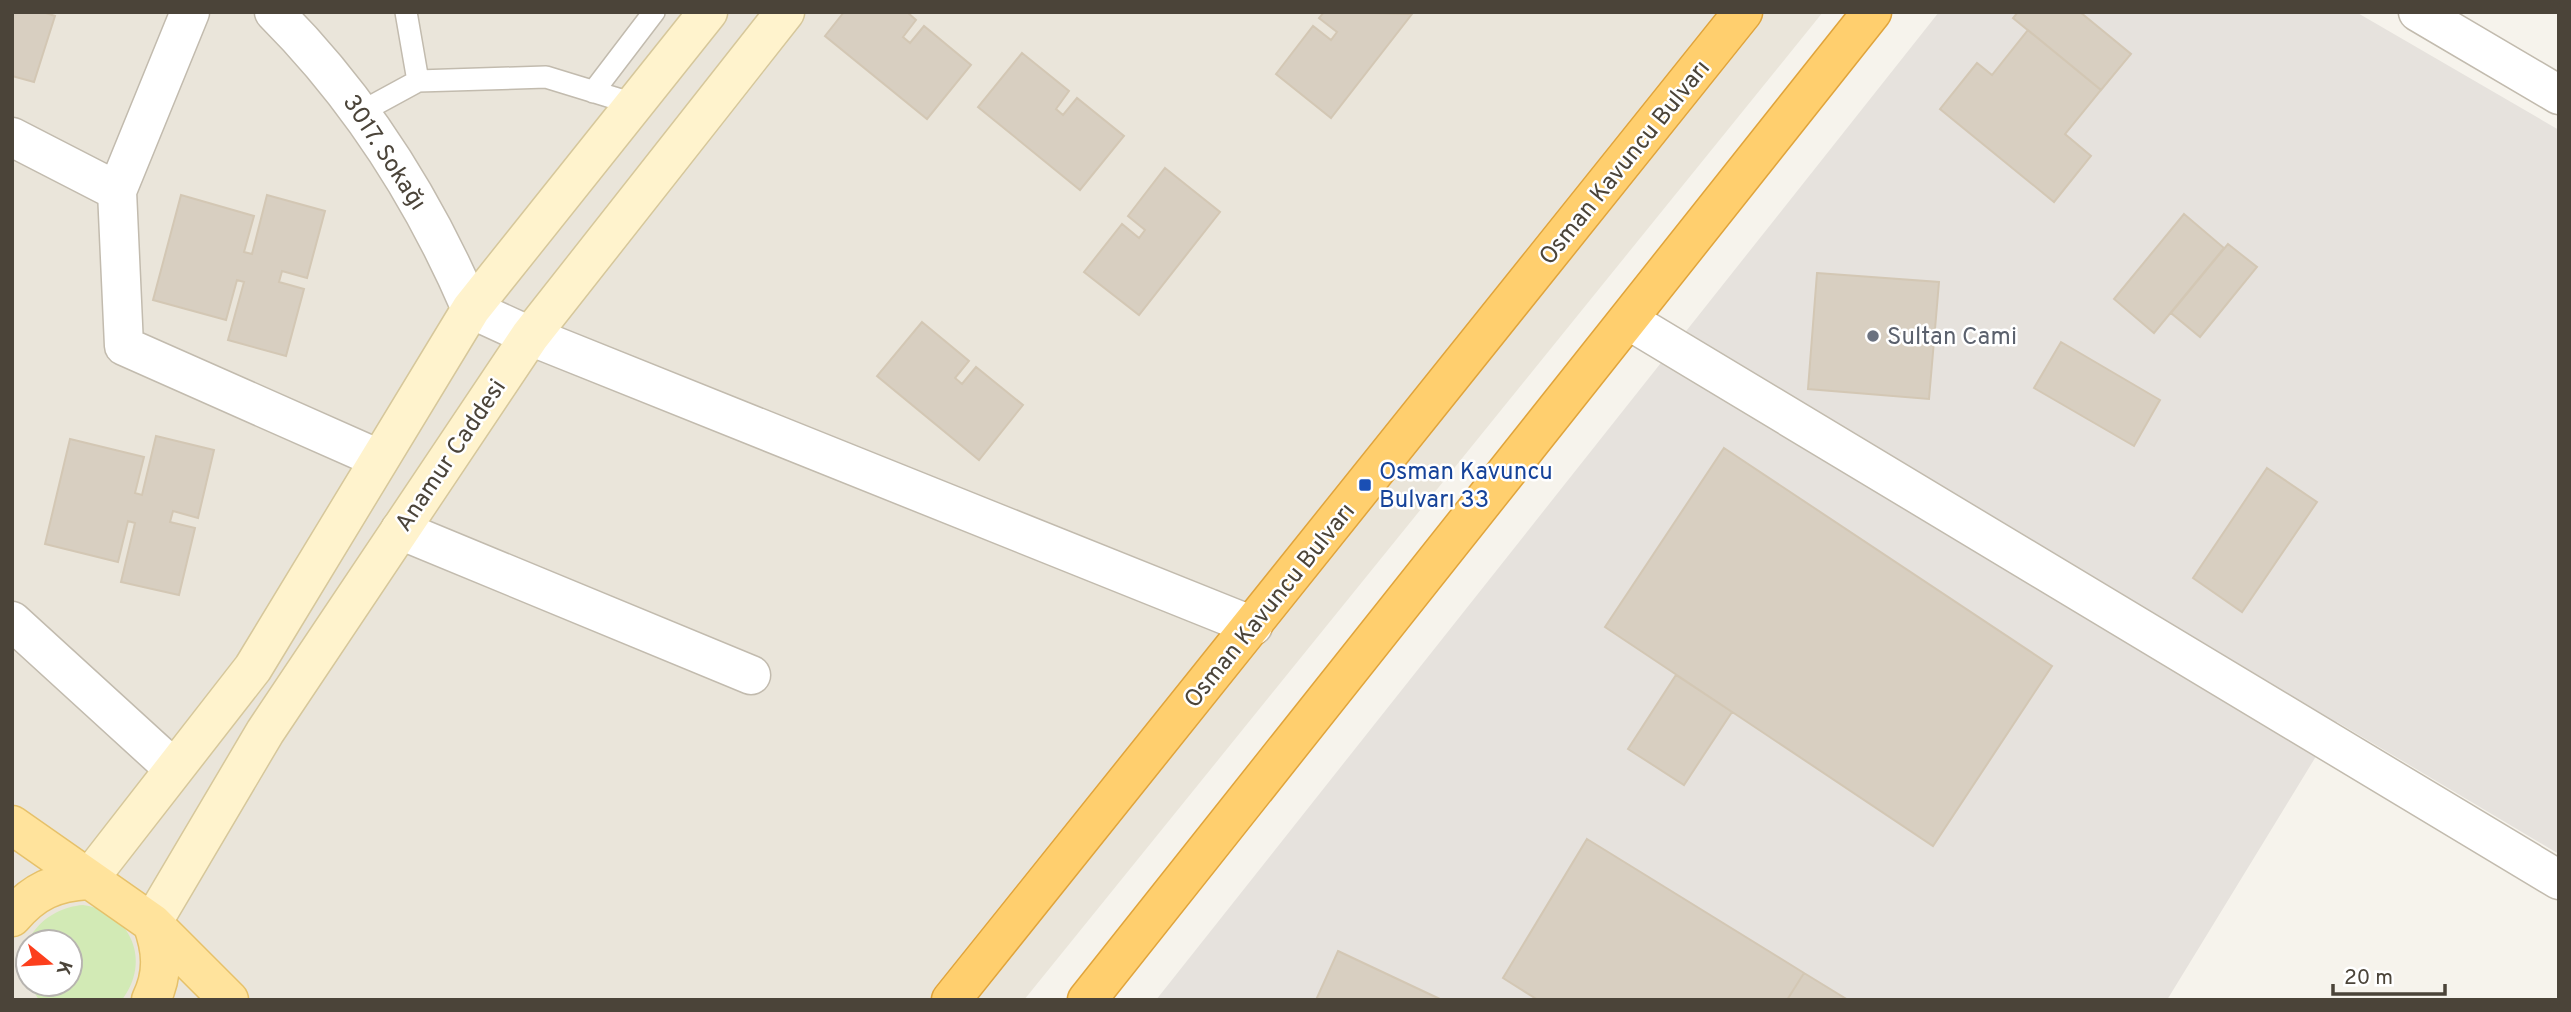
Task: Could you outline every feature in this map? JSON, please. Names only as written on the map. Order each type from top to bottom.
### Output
[{"type":"highway","name":"Osman Kavuncu Bulvarı","points":[[951,1000],[1744,12]]},
{"type":"highway","points":[[1087,1000],[1872,12]]},
{"type":"main road","points":[[12,825],[152,923],[229,1000]]},
{"type":"main road","points":[[12,917],[25,902],[42,890],[62,882],[88,880]]},
{"type":"main road","points":[[151,1000],[158,985],[161,964],[159,943],[152,923]]},
{"type":"street","points":[[190,12],[117,191],[124,346],[379,459]]},
{"type":"street","name":"3017. Sokağı","points":[[274,12],[304,42],[361,112],[415,194],[446,250],[471,309]]},
{"type":"street","points":[[88,880],[253,668],[471,309],[708,12]]},
{"type":"street","name":"Anamur Caddesi","points":[[152,923],[265,732],[530,336],[785,12]]},
{"type":"street","points":[[2418,12],[2559,95]]},
{"type":"street","points":[[12,136],[117,191]]},
{"type":"street","points":[[471,309],[530,336],[1253,626]]},
{"type":"street","points":[[1628,320],[2559,880]]},
{"type":"street","points":[[400,530],[751,675]]},
{"type":"street","points":[[12,621],[173,768]]},
{"type":"lane","points":[[406,12],[418,81]]},
{"type":"lane","points":[[593,92],[654,12]]},
{"type":"lane","points":[[361,112],[418,81],[546,77],[634,104]]},
{"type":"shaded area","points":[[12,12],[1823,12],[1024,1000],[12,1000]]},
{"type":"shaded area","points":[[1939,12],[2356,12],[2559,130],[2559,854],[2337,722],[2167,1000],[1156,1000]]},
{"type":"green space","points":[[83,905],[100,909],[114,917],[132,940],[136,955],[131,985],[122,1000],[38,998],[84,998],[84,928],[37,928],[56,913]]},
{"type":"building","points":[[12,12],[43,12],[55,16],[34,82],[12,76]]},
{"type":"building","points":[[844,12],[907,12],[916,20],[903,37],[910,43],[924,26],[971,65],[927,119],[825,36]]},
{"type":"building","points":[[1324,12],[1412,14],[1331,118],[1276,74],[1313,26],[1331,40],[1337,32],[1319,18]]},
{"type":"building","points":[[2018,12],[2080,12],[2131,54],[2101,90],[2013,18]]},
{"type":"building","points":[[2028,30],[2101,90],[2065,134],[2091,156],[2054,202],[1940,109],[1977,63],[1992,75]]},
{"type":"building","points":[[1022,53],[1069,91],[1056,109],[1063,115],[1077,98],[1124,136],[1080,190],[978,107]]},
{"type":"building","points":[[1165,168],[1220,212],[1139,315],[1084,272],[1122,224],[1139,238],[1145,230],[1128,216]]},
{"type":"building","points":[[181,195],[254,216],[244,252],[252,254],[267,195],[325,211],[307,278],[282,271],[279,282],[304,289],[286,356],[228,340],[244,282],[237,280],[226,320],[153,300]]},
{"type":"building","points":[[2184,214],[2224,248],[2154,333],[2114,299]]},
{"type":"building","points":[[2228,244],[2257,267],[2200,337],[2171,313]]},
{"type":"building","name":"Sultan Cami","points":[[1817,273],[1939,282],[1929,399],[1808,389]]},
{"type":"building","points":[[922,322],[969,361],[955,378],[962,384],[976,367],[1023,405],[979,460],[877,376]]},
{"type":"building","points":[[2061,342],[2160,400],[2134,446],[2034,388]]},
{"type":"building","points":[[156,436],[214,450],[198,518],[173,511],[170,522],[195,528],[179,595],[121,582],[135,523],[128,521],[118,562],[45,544],[70,439],[144,457],[135,493],[142,495]]},
{"type":"building","points":[[1724,448],[2052,666],[1933,846],[1605,627]]},
{"type":"building","points":[[2267,468],[2317,502],[2242,612],[2193,578]]},
{"type":"building","points":[[1676,675],[1732,712],[1684,785],[1628,749]]},
{"type":"building","points":[[1587,839],[1804,973],[1787,1000],[1538,1000],[1503,978]]},
{"type":"building","points":[[1338,951],[1442,1000],[1316,1000]]},
{"type":"building","points":[[1804,973],[1848,1000],[1787,1000]]},
{"type":"place","name":"Sultan Cami","points":[[1873,336]]},
{"type":"place","name":"Osman Kavuncu Bulvarı 33","points":[[1365,485]]}]
